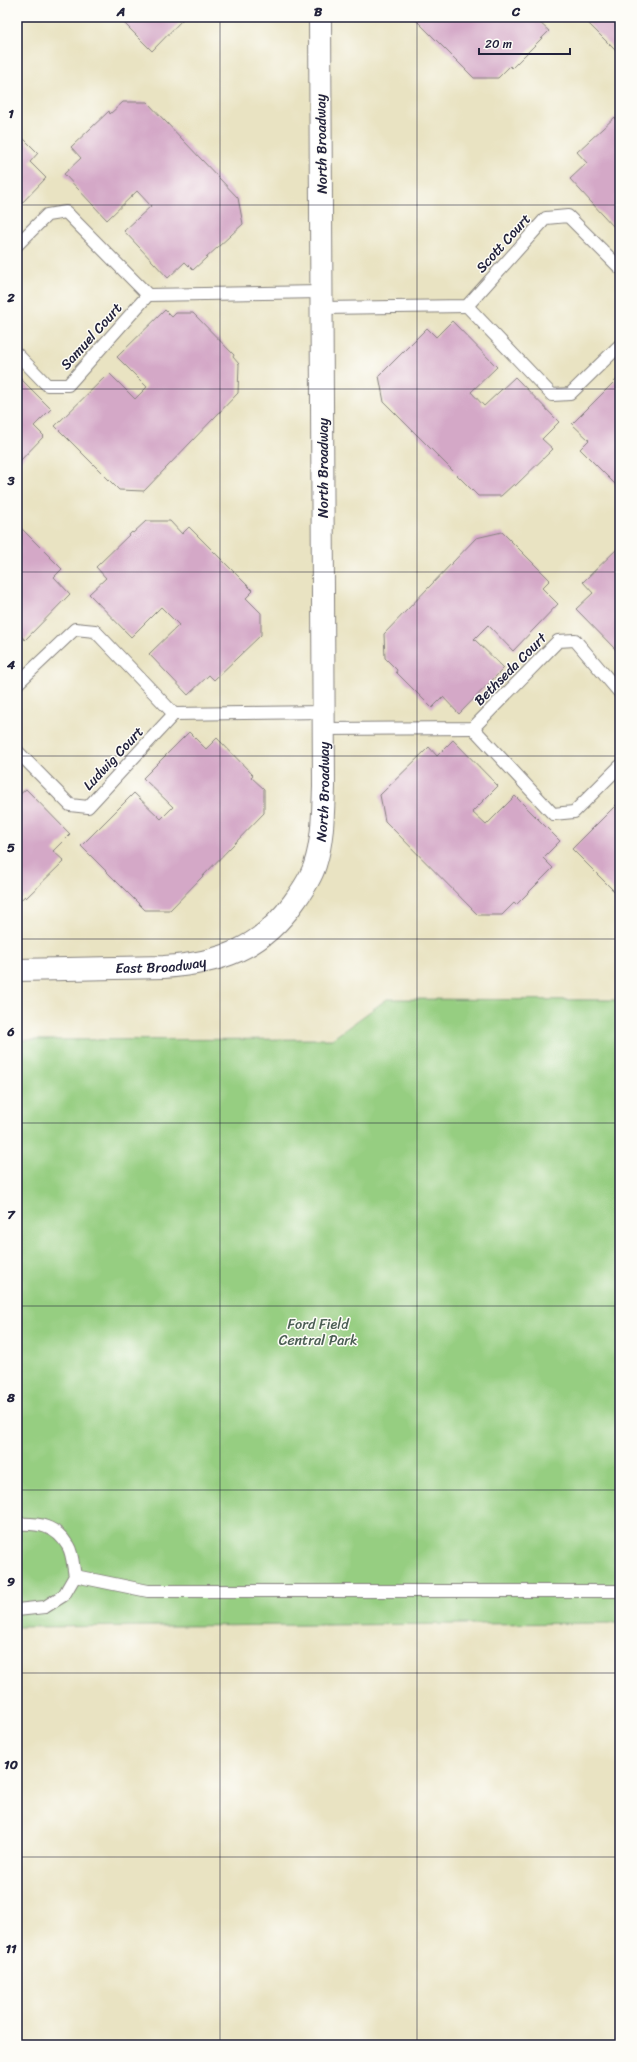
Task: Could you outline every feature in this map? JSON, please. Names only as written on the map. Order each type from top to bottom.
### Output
[{"type":"street","name":"North Broadway","points":[[288,910],[303,890],[315,866],[320,846],[323,802],[324,721],[320,17]]},
{"type":"street","name":"East Broadway","points":[[17,970],[164,967],[204,962],[236,953],[255,942],[288,910]]},
{"type":"lane","points":[[17,244],[47,215],[66,212],[148,295],[467,306],[552,395],[570,394],[620,345]]},
{"type":"lane","name":"Scott Court","points":[[467,306],[546,218],[568,216],[620,268]]},
{"type":"lane","name":"Samuel Court","points":[[17,354],[47,385],[68,385],[148,295]]},
{"type":"lane","points":[[17,684],[75,629],[94,631],[174,714],[473,728],[553,814],[574,812],[620,766]]},
{"type":"lane","name":"Bethseda Court","points":[[473,728],[558,641],[576,640],[620,693]]},
{"type":"lane","name":"Ludwig Court","points":[[17,751],[70,804],[88,807],[174,714]]},
{"type":"lane","points":[[17,1524],[36,1523],[55,1530],[68,1546],[76,1576],[64,1595],[45,1607],[17,1610]]},
{"type":"lane","points":[[76,1576],[148,1591],[620,1590]]},
{"type":"green space","name":"Ford Field Central Park","points":[[387,999],[620,1000],[620,1623],[17,1627],[17,1040],[332,1039]]},
{"type":"building","points":[[118,17],[185,17],[152,51]]},
{"type":"building","points":[[413,17],[542,17],[538,21],[549,31],[512,68],[510,66],[498,78],[474,78]]},
{"type":"building","points":[[582,17],[620,17],[620,55]]},
{"type":"building","points":[[123,102],[147,102],[238,198],[243,224],[193,270],[185,262],[168,278],[124,231],[151,206],[137,191],[107,220],[64,174],[81,158],[71,147],[109,111],[110,114]]},
{"type":"building","points":[[620,115],[620,220],[613,226],[570,179],[587,163],[577,152],[615,117],[616,119]]},
{"type":"building","points":[[17,132],[38,153],[30,162],[46,178],[17,208]]},
{"type":"building","points":[[165,310],[172,317],[176,313],[193,313],[234,355],[233,357],[239,364],[238,393],[144,491],[119,490],[55,426],[109,373],[135,399],[147,387],[117,357]]},
{"type":"building","points":[[452,321],[497,367],[471,392],[484,406],[515,377],[559,422],[542,439],[553,449],[515,486],[514,484],[501,496],[478,496],[384,402],[379,376],[427,328],[436,337]]},
{"type":"building","points":[[17,375],[51,409],[34,426],[44,436],[17,464]]},
{"type":"building","points":[[618,378],[620,380],[620,489],[580,449],[589,440],[572,424]]},
{"type":"building","points":[[146,521],[170,521],[182,534],[189,527],[253,591],[246,598],[261,613],[261,635],[214,680],[209,675],[188,695],[149,654],[179,625],[161,607],[131,637],[89,594],[106,578],[96,567],[132,532],[133,533]]},
{"type":"building","points":[[17,524],[62,569],[54,577],[70,594],[25,640],[17,631]]},
{"type":"building","points":[[502,532],[550,580],[542,588],[558,604],[513,651],[488,625],[474,639],[504,668],[459,714],[443,697],[432,708],[396,672],[397,670],[385,658],[384,634],[476,538]]},
{"type":"building","points":[[619,547],[620,650],[618,652],[576,609],[593,593],[583,582]]},
{"type":"building","points":[[189,732],[206,749],[217,738],[253,775],[251,777],[264,789],[264,813],[170,910],[145,910],[81,846],[134,793],[161,819],[173,807],[143,778]]},
{"type":"building","points":[[453,740],[498,786],[472,812],[486,825],[515,796],[560,841],[543,858],[553,868],[516,905],[514,903],[502,915],[478,915],[385,821],[380,795],[429,747],[437,756]]},
{"type":"building","points":[[26,789],[70,834],[53,851],[64,861],[26,898],[25,896],[17,903],[17,797]]},
{"type":"building","points":[[616,805],[620,808],[620,897],[572,849]]}]
